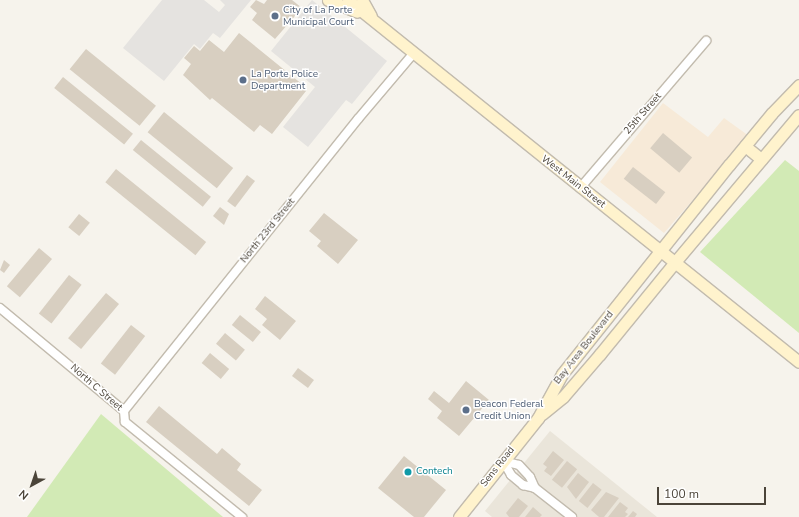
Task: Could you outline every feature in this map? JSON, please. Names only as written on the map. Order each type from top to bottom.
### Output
[{"type":"main road","points":[[328,0],[370,18]]},
{"type":"main road","name":"West Main Street","points":[[348,0],[413,54],[799,362]]},
{"type":"main road","points":[[362,0],[370,18]]},
{"type":"main road","name":"Bay Area Boulevard","points":[[538,418],[553,388],[745,146],[799,85]]},
{"type":"main road","name":"Bay Area Boulevard","points":[[538,418],[563,397],[760,159],[799,115]]},
{"type":"main road","points":[[745,146],[760,159]]},
{"type":"main road","points":[[553,388],[563,397]]},
{"type":"main road","name":"Sens Road","points":[[459,517],[538,418]]},
{"type":"street","name":"25th Street","points":[[580,188],[706,41]]},
{"type":"street","name":"North 23rd Street","points":[[124,411],[358,119],[413,54]]},
{"type":"street","name":"North C Street","points":[[0,308],[124,411],[125,422],[242,517]]},
{"type":"street","points":[[503,461],[519,466],[530,477],[535,488]]},
{"type":"street","points":[[503,461],[511,475],[523,484],[535,488],[572,517]]},
{"type":"shaded area","points":[[162,0],[204,0],[219,12],[225,5],[220,0],[251,0],[220,38],[213,33],[200,49],[194,44],[164,81],[123,48]]},
{"type":"shaded area","points":[[312,0],[387,61],[352,104],[346,100],[308,147],[283,127],[315,87],[271,51]]},
{"type":"shaded area","points":[[663,103],[708,137],[724,118],[749,136],[664,233],[600,182]]},
{"type":"shaded area","points":[[550,431],[657,517],[492,517],[485,511]]},
{"type":"green space","points":[[785,160],[799,171],[799,333],[700,252]]},
{"type":"green space","points":[[101,414],[223,517],[27,517]]},
{"type":"building","name":"City of La Porte Municipal Court","points":[[256,0],[264,4],[267,0],[292,0],[302,8],[275,39],[252,20],[257,13],[250,7]]},
{"type":"building","name":"La Porte Police Department","points":[[239,33],[303,85],[306,91],[272,134],[260,125],[254,132],[212,98],[210,100],[183,75],[191,64],[184,58],[194,46],[200,51],[209,40],[224,52]]},
{"type":"building","points":[[86,49],[156,106],[140,126],[70,69]]},
{"type":"building","points":[[63,77],[133,134],[124,145],[54,88]]},
{"type":"building","points":[[164,112],[233,168],[217,188],[148,132]]},
{"type":"building","points":[[663,133],[692,157],[679,173],[650,148]]},
{"type":"building","points":[[141,140],[211,197],[203,207],[133,150]]},
{"type":"building","points":[[633,167],[665,192],[656,204],[624,179]]},
{"type":"building","points":[[116,169],[206,242],[195,255],[105,182]]},
{"type":"building","points":[[247,175],[255,181],[235,207],[227,201]]},
{"type":"building","points":[[220,207],[229,214],[224,225],[213,216]]},
{"type":"building","points":[[324,213],[358,240],[338,264],[317,246],[321,241],[309,231]]},
{"type":"building","points":[[79,214],[90,223],[79,236],[68,227]]},
{"type":"building","points":[[39,248],[52,259],[20,297],[7,286]]},
{"type":"building","points":[[4,260],[10,265],[4,273],[0,270]]},
{"type":"building","points":[[69,275],[82,285],[51,323],[39,314]]},
{"type":"building","points":[[106,293],[119,304],[81,349],[68,338]]},
{"type":"building","points":[[265,296],[296,321],[280,340],[262,325],[267,319],[255,309]]},
{"type":"building","points":[[240,315],[261,332],[253,342],[232,325]]},
{"type":"building","points":[[131,325],[145,336],[115,375],[101,364]]},
{"type":"building","points":[[225,333],[245,350],[236,360],[216,344]]},
{"type":"building","points":[[210,353],[229,369],[221,379],[202,363]]},
{"type":"building","points":[[298,368],[314,380],[308,388],[292,376]]},
{"type":"building","points":[[466,381],[489,400],[459,436],[437,418],[442,411],[428,399],[434,391],[449,403]]},
{"type":"building","points":[[159,406],[217,454],[222,448],[241,464],[237,470],[262,490],[249,506],[146,422]]},
{"type":"building","points":[[553,451],[564,460],[551,476],[544,471],[547,467],[543,464]]},
{"type":"building","name":"Contech","points":[[404,456],[446,490],[424,517],[414,517],[378,488]]},
{"type":"building","points":[[567,461],[577,469],[562,488],[552,480]]},
{"type":"building","points":[[578,473],[589,482],[576,499],[567,487]]},
{"type":"building","points":[[593,483],[602,490],[588,508],[579,501]]},
{"type":"building","points":[[606,492],[619,498],[604,517],[599,517],[591,510]]},
{"type":"building","points":[[518,498],[528,506],[519,517],[509,517],[506,513]]},
{"type":"building","points":[[620,502],[628,508],[625,512],[628,514],[625,517],[608,517]]},
{"type":"building","points":[[533,507],[542,515],[540,517],[525,517]]},
{"type":"building","points":[[633,511],[637,514],[635,517],[628,517]]},
{"type":"place","name":"City of La Porte Municipal Court","points":[[275,16]]},
{"type":"place","name":"La Porte Police Department","points":[[243,80]]},
{"type":"place","name":"Beacon Federal Credit Union","points":[[466,410]]},
{"type":"place","name":"Contech","points":[[408,472]]}]
